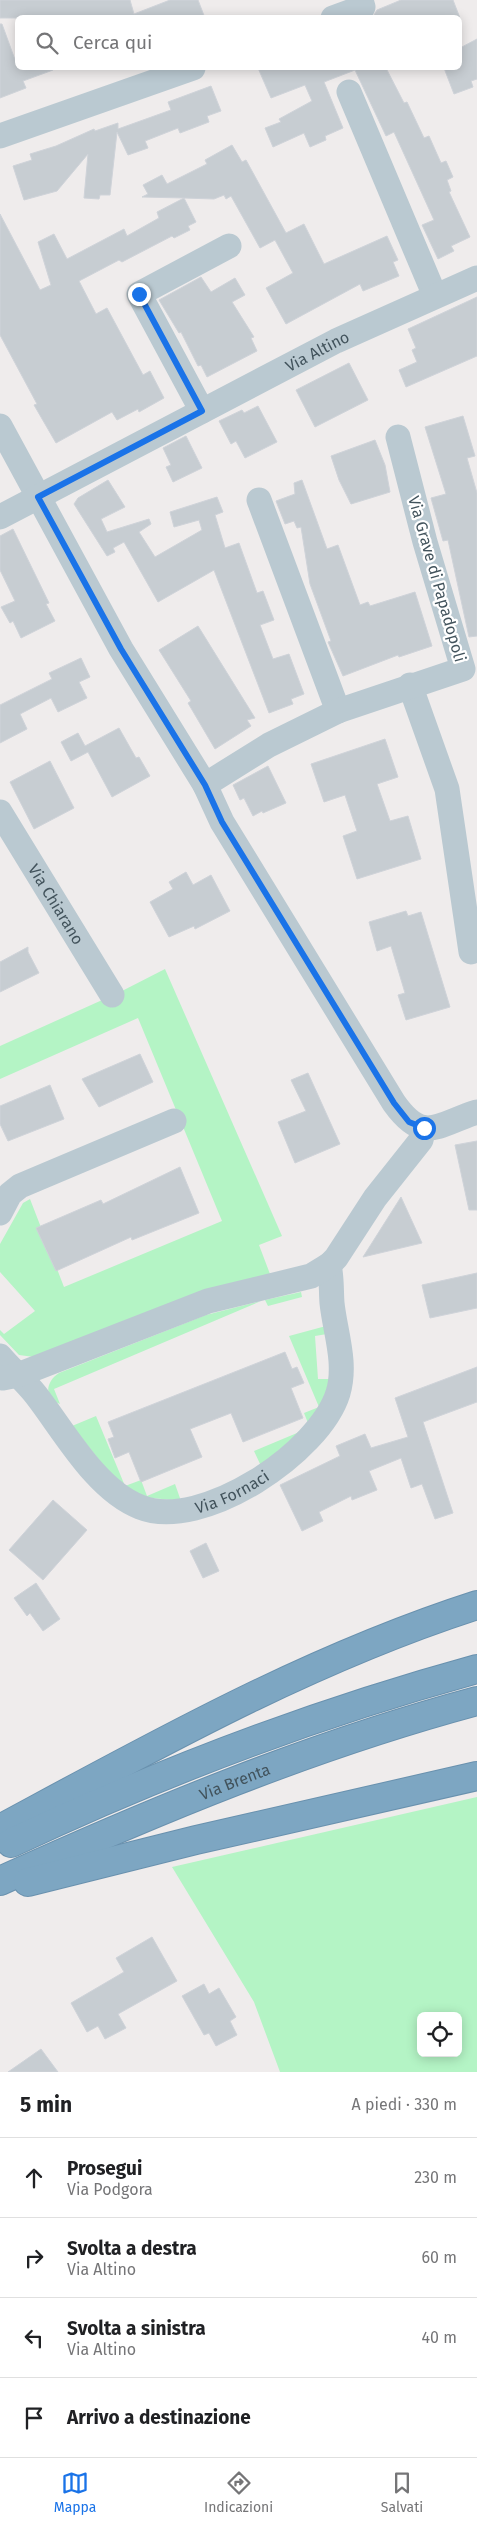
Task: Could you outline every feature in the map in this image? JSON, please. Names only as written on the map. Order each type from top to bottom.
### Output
[{"type":"highway","points":[[0,1829],[190,1727],[286,1681],[449,1614],[477,1605]]},
{"type":"highway","name":"Via Brenta","points":[[0,1848],[93,1804],[309,1720],[477,1669]]},
{"type":"highway","name":"Via Brenta","points":[[0,1881],[105,1834],[319,1750],[477,1701]]},
{"type":"highway","points":[[0,1888],[196,1840],[477,1776]]},
{"type":"street","points":[[339,15],[362,4]]},
{"type":"street","points":[[0,136],[187,70]]},
{"type":"street","points":[[349,92],[435,296]]},
{"type":"street","points":[[202,411],[139,294],[229,246]]},
{"type":"street","name":"Via Altino","points":[[0,517],[336,341],[477,278]]},
{"type":"street","points":[[0,426],[121,649],[205,785],[222,822],[394,1103],[409,1122],[424,1128],[438,1128],[477,1112]]},
{"type":"street","name":"Via Grave di Papadopoli","points":[[205,785],[269,745],[338,710],[463,669],[425,542],[398,437]]},
{"type":"street","points":[[259,500],[338,710]]},
{"type":"street","points":[[410,685],[447,789],[472,952]]},
{"type":"street","name":"Via Chiarano","points":[[0,812],[112,995]]},
{"type":"street","points":[[0,1213],[10,1194],[20,1186],[174,1121]]},
{"type":"street","points":[[9,1377],[208,1302],[311,1276],[329,1265],[343,1249],[375,1198],[421,1140],[424,1128]]},
{"type":"street","name":"Via Fornaci","points":[[0,1356],[9,1377],[98,1476],[116,1493],[139,1507],[157,1512],[173,1513],[196,1508],[243,1487],[273,1468],[303,1445],[329,1415],[339,1390],[341,1366],[329,1265]]},
{"type":"green space","points":[[165,969],[282,1236],[259,1245],[270,1274],[34,1357],[19,1355],[0,1335],[0,1330],[4,1334],[35,1311],[0,1272],[0,1244],[23,1203],[30,1199],[64,1287],[222,1221],[138,1018],[0,1079],[0,1046],[120,992]]},
{"type":"green space","points":[[301,1292],[302,1297],[268,1306],[265,1300]]},
{"type":"green space","points":[[261,1301],[54,1389],[60,1404],[51,1398],[49,1394],[48,1389],[51,1380],[59,1373],[206,1315]]},
{"type":"green space","points":[[326,1326],[327,1334],[315,1336],[318,1379],[330,1379],[318,1416],[261,1466],[254,1451],[297,1433],[308,1423],[304,1413],[319,1407],[289,1336]]},
{"type":"green space","points":[[96,1416],[125,1486],[141,1480],[147,1496],[175,1484],[181,1501],[143,1497],[116,1481],[72,1426]]},
{"type":"green space","points":[[477,1797],[477,2072],[280,2072],[254,2002],[172,1867]]},
{"type":"building","points":[[0,0],[130,0],[134,14],[170,0],[198,0],[204,15],[15,15],[15,18],[0,18]]},
{"type":"building","points":[[401,0],[453,0],[459,15],[374,15],[377,10]]},
{"type":"building","points":[[0,24],[2,24],[15,60],[15,70],[53,70],[23,81],[26,88],[0,98]]},
{"type":"building","points":[[477,39],[477,79],[471,81],[473,87],[454,94],[445,70],[462,70],[462,47]]},
{"type":"building","points":[[259,70],[355,70],[324,82],[343,128],[325,136],[326,140],[310,147],[304,133],[273,147],[265,128],[281,122],[279,119],[312,101],[305,85],[271,98]]},
{"type":"building","points":[[355,70],[387,70],[404,103],[407,102],[424,138],[429,136],[441,163],[446,161],[453,177],[447,180],[451,191],[449,192],[470,237],[451,246],[454,251],[438,259],[422,225],[434,220],[394,132],[386,136]]},
{"type":"building","points":[[211,86],[221,111],[207,116],[209,122],[180,133],[178,128],[145,141],[148,148],[128,155],[117,132],[110,195],[100,195],[99,199],[84,198],[88,154],[57,191],[24,200],[13,166],[32,160],[30,154],[56,146],[94,129],[95,131],[118,123],[118,129],[171,110],[168,102]]},
{"type":"building","points":[[232,145],[242,162],[246,160],[286,233],[304,224],[324,264],[387,236],[398,260],[393,262],[399,276],[363,291],[360,284],[286,324],[266,288],[293,273],[275,240],[260,248],[231,196],[226,199],[224,195],[214,199],[142,197],[148,194],[143,185],[162,175],[167,184],[207,164],[205,160]]},
{"type":"building","points":[[184,198],[196,222],[188,226],[190,230],[174,238],[172,236],[122,262],[119,260],[79,281],[96,314],[107,308],[143,375],[150,371],[164,398],[139,412],[138,409],[117,420],[112,412],[56,443],[34,405],[37,404],[0,335],[0,214],[40,290],[51,285],[38,242],[54,234],[67,259],[124,229],[127,236],[159,218],[157,212]]},
{"type":"building","points":[[201,277],[211,292],[235,278],[245,295],[232,302],[254,337],[251,338],[257,351],[207,377],[201,365],[198,366],[181,332],[179,333],[159,300]]},
{"type":"building","points":[[477,297],[477,356],[406,387],[399,370],[417,362],[412,350],[416,348],[408,329]]},
{"type":"building","points":[[349,363],[368,400],[315,427],[296,390]]},
{"type":"building","points":[[258,406],[277,442],[245,458],[236,441],[231,444],[219,421],[242,410],[244,413]]},
{"type":"building","points":[[463,416],[475,456],[467,458],[477,493],[477,636],[469,637],[448,540],[443,541],[431,498],[446,494],[425,427]]},
{"type":"building","points":[[186,436],[202,468],[173,482],[166,467],[171,465],[163,448]]},
{"type":"building","points":[[375,440],[385,465],[390,492],[351,504],[339,480],[331,456]]},
{"type":"building","points":[[108,480],[125,507],[101,519],[107,532],[149,519],[151,524],[139,532],[155,557],[202,530],[199,520],[174,527],[170,512],[217,497],[223,512],[215,515],[225,548],[239,543],[257,593],[263,591],[274,620],[260,625],[273,659],[289,654],[304,694],[291,699],[293,704],[269,713],[214,570],[158,602],[124,542],[113,548],[115,552],[107,556],[74,504],[78,498]]},
{"type":"building","points":[[302,480],[327,549],[338,545],[360,605],[368,602],[370,606],[415,592],[432,646],[399,657],[398,655],[343,676],[328,642],[331,641],[310,584],[301,527],[297,528],[294,521],[285,524],[276,501],[295,494],[294,483]]},
{"type":"building","points":[[13,529],[49,603],[46,604],[55,621],[21,638],[13,621],[10,623],[1,607],[15,601],[0,570],[0,536]]},
{"type":"building","points":[[198,626],[255,718],[247,720],[251,726],[215,749],[188,703],[191,701],[159,650]]},
{"type":"building","points":[[81,658],[90,677],[79,682],[87,698],[58,712],[51,698],[20,714],[27,729],[0,743],[0,705],[52,679],[49,673]]},
{"type":"building","points":[[119,728],[136,758],[139,757],[150,776],[112,797],[88,752],[71,761],[61,742],[78,733],[85,746]]},
{"type":"building","points":[[385,739],[398,777],[377,784],[390,821],[408,816],[421,859],[357,879],[343,836],[357,831],[345,795],[324,802],[311,764]]},
{"type":"building","points":[[50,761],[74,808],[34,829],[10,782]]},
{"type":"building","points":[[268,766],[286,803],[253,816],[244,798],[240,800],[233,785]]},
{"type":"building","points":[[186,872],[193,885],[211,875],[230,911],[195,929],[194,926],[169,937],[150,902],[173,889],[169,882]]},
{"type":"building","points":[[406,911],[408,916],[421,912],[450,1007],[406,1020],[398,995],[405,993],[391,946],[377,951],[369,922]]},
{"type":"building","points":[[28,947],[28,952],[39,973],[0,992],[0,962]]},
{"type":"building","points":[[140,1054],[153,1082],[99,1107],[82,1079]]},
{"type":"building","points":[[308,1073],[340,1144],[295,1163],[278,1122],[306,1111],[291,1080]]},
{"type":"building","points":[[50,1085],[64,1119],[8,1141],[0,1124],[0,1106]]},
{"type":"building","points":[[477,1141],[477,1210],[469,1210],[455,1145]]},
{"type":"building","points":[[180,1167],[199,1213],[132,1240],[131,1237],[56,1271],[36,1228],[101,1200],[103,1204]]},
{"type":"building","points":[[401,1197],[422,1243],[363,1257]]},
{"type":"building","points":[[477,1273],[477,1308],[430,1318],[422,1285]]},
{"type":"building","points":[[285,1352],[292,1369],[297,1367],[304,1383],[291,1388],[303,1418],[243,1442],[231,1413],[190,1429],[202,1457],[141,1482],[129,1452],[115,1458],[108,1439],[114,1437],[108,1422]]},
{"type":"building","points":[[477,1367],[477,1402],[423,1422],[453,1513],[435,1519],[422,1484],[411,1488],[401,1458],[369,1471],[377,1490],[352,1500],[351,1496],[319,1512],[323,1521],[302,1531],[280,1485],[340,1456],[336,1446],[365,1434],[371,1448],[408,1437],[395,1398]]},
{"type":"building","points":[[53,1500],[87,1530],[43,1580],[9,1550]]},
{"type":"building","points":[[206,1543],[219,1571],[203,1578],[190,1551]]},
{"type":"building","points":[[36,1583],[60,1619],[43,1631],[30,1613],[27,1616],[14,1598]]},
{"type":"building","points":[[152,1937],[177,1981],[118,2014],[126,2028],[105,2039],[98,2026],[87,2032],[71,2003],[124,1972],[116,1958]]},
{"type":"building","points":[[204,1984],[209,1994],[219,1988],[236,2017],[230,2021],[237,2035],[216,2046],[209,2033],[204,2035],[182,1996]]},
{"type":"building","points":[[41,2049],[58,2072],[8,2072]]},
{"type":"route","points":[[139,294],[202,411],[38,497],[121,649],[205,785],[222,822],[394,1103],[409,1122],[424,1128]]}]
